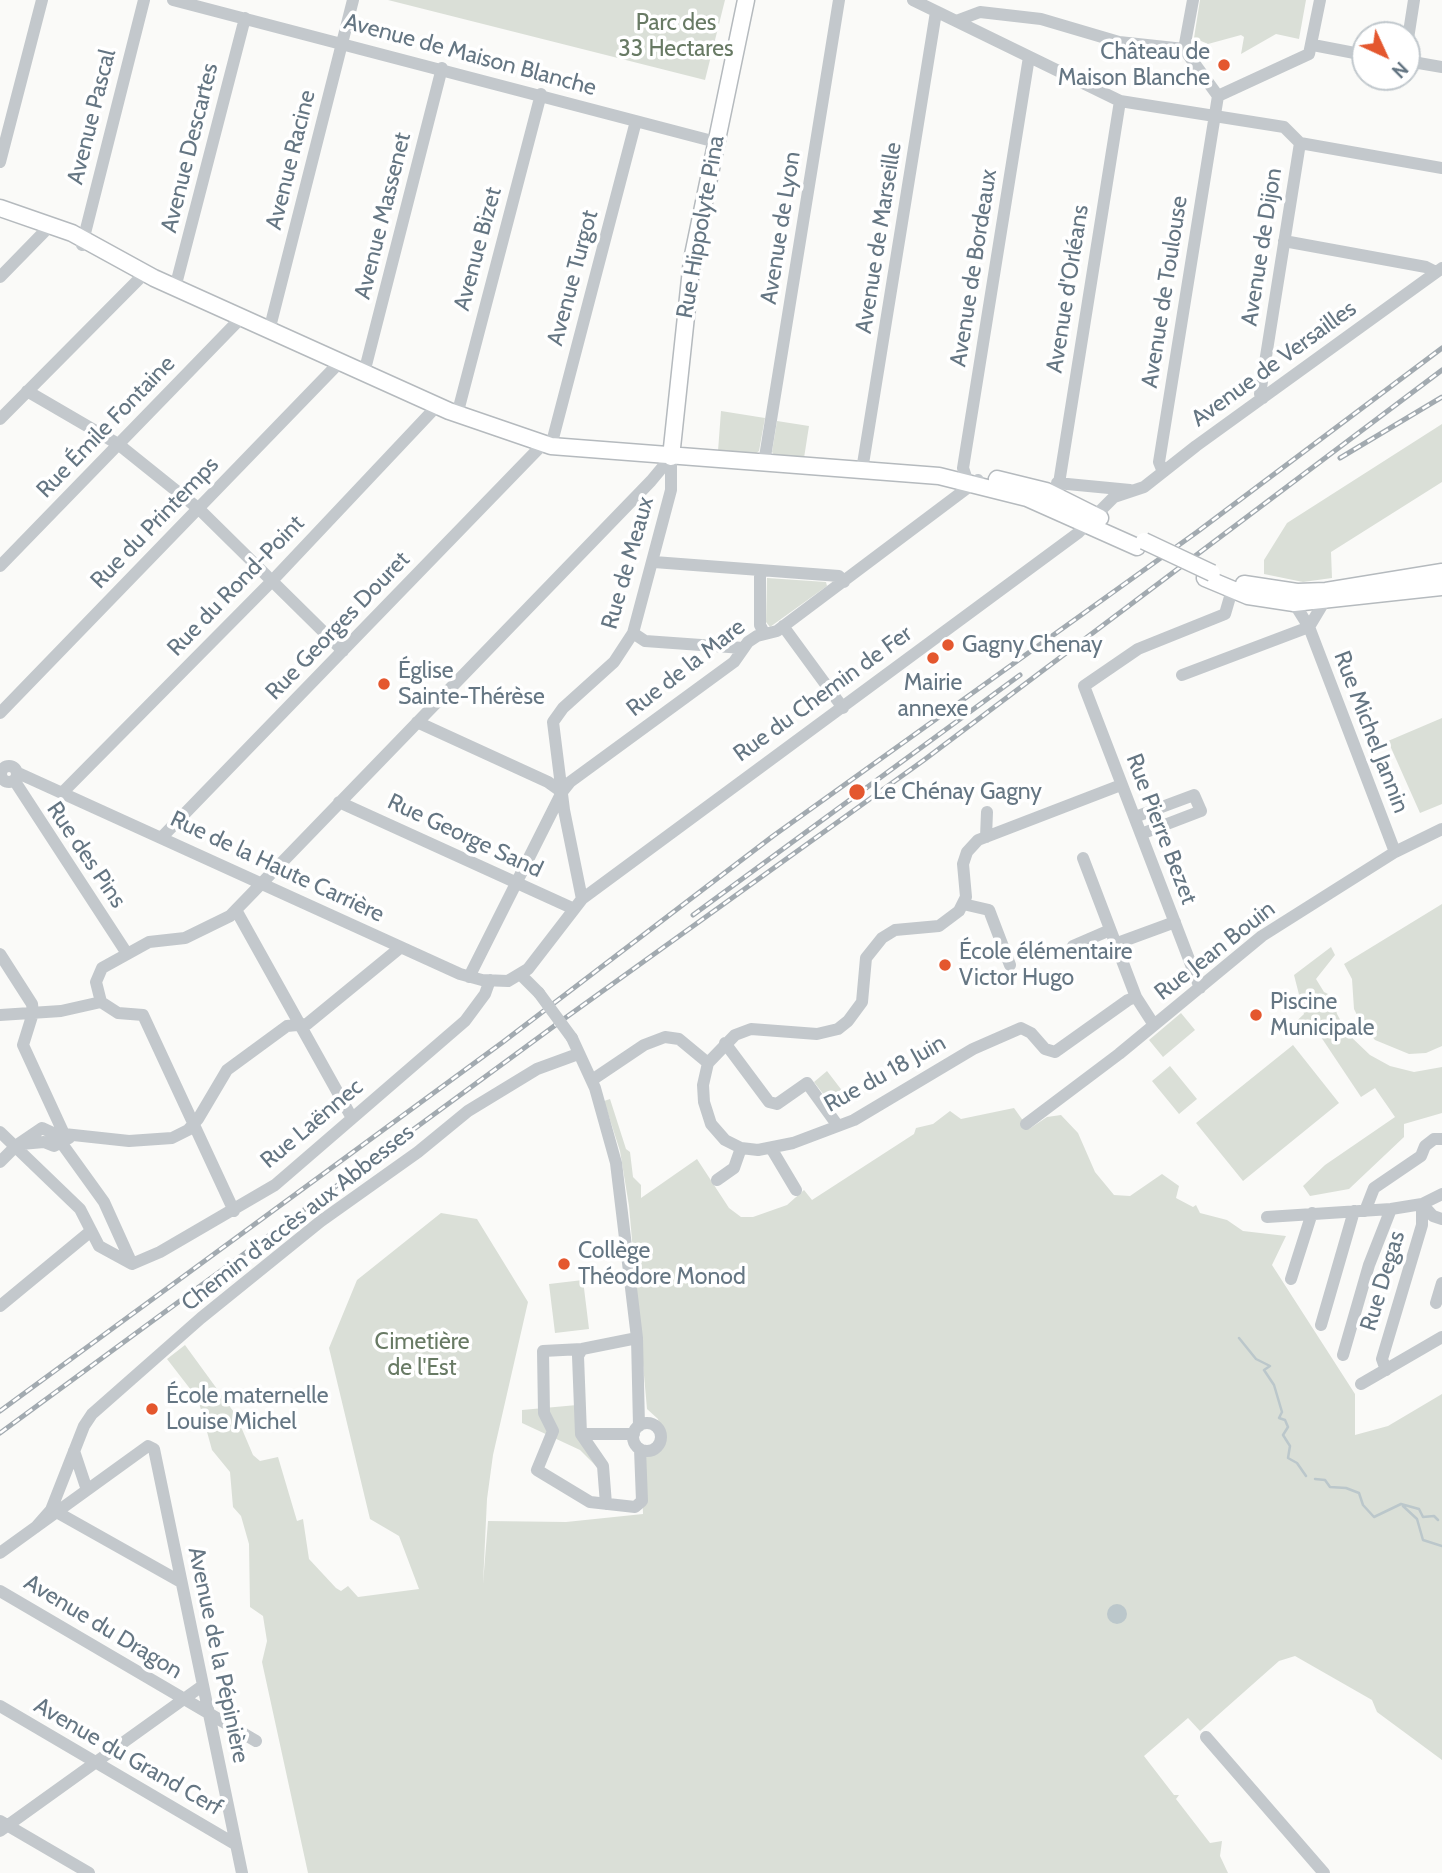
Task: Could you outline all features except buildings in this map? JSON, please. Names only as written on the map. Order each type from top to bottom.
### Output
[{"type":"main road","name":"Rue Hippolyte Pina","points":[[671,457],[689,281],[746,0]]},
{"type":"main road","points":[[0,208],[83,242],[175,288],[457,415],[548,445],[671,457],[939,476],[1057,496]]},
{"type":"main road","points":[[968,481],[1021,485],[1057,496],[1096,515],[1140,544],[1209,576],[1232,590],[1294,603],[1324,602],[1442,587]]},
{"type":"main road","points":[[1209,576],[1297,592],[1326,591],[1442,572]]},
{"type":"street","points":[[0,162],[42,0]]},
{"type":"street","name":"Avenue Pascal","points":[[83,242],[144,0]]},
{"type":"street","name":"Avenue de Maison Blanche","points":[[173,0],[442,68],[716,142]]},
{"type":"street","name":"Avenue Racine","points":[[269,331],[353,0]]},
{"type":"street","name":"Avenue de Lyon","points":[[764,463],[839,0]]},
{"type":"street","points":[[913,0],[1120,102],[1284,127],[1300,143],[1442,168]]},
{"type":"street","points":[[1193,0],[1184,49],[1218,96],[1308,54],[1313,45],[1320,0]]},
{"type":"street","points":[[1411,21],[1414,0]]},
{"type":"street","name":"Avenue de Marseille","points":[[862,470],[936,12]]},
{"type":"street","points":[[956,21],[980,12],[1041,19],[1119,42],[1184,49]]},
{"type":"street","name":"Avenue Descartes","points":[[175,288],[245,19]]},
{"type":"street","points":[[1313,45],[1351,52]]},
{"type":"street","name":"Avenue de Bordeaux","points":[[968,481],[1029,57]]},
{"type":"street","points":[[1421,63],[1442,67]]},
{"type":"street","name":"Avenue Massenet","points":[[364,373],[442,68]]},
{"type":"street","name":"Avenue Bizet","points":[[457,415],[541,94]]},
{"type":"street","name":"Avenue de Toulouse","points":[[1163,472],[1159,462],[1218,96]]},
{"type":"street","name":"Avenue d'Orléans","points":[[1057,496],[1120,102]]},
{"type":"street","name":"Avenue Turgot","points":[[548,445],[636,121]]},
{"type":"street","name":"Avenue de Dijon","points":[[1263,398],[1260,394],[1300,143]]},
{"type":"street","points":[[0,277],[47,226]]},
{"type":"street","points":[[1284,241],[1439,270]]},
{"type":"street","name":"Avenue de Versailles","points":[[1096,515],[1114,497],[1144,486],[1439,270]]},
{"type":"street","points":[[0,419],[145,273]]},
{"type":"street","name":"Rue Émile Fontaine","points":[[0,566],[242,318]]},
{"type":"street","name":"Rue du Printemps","points":[[0,713],[340,362]]},
{"type":"street","points":[[27,391],[118,444],[199,509],[343,651]]},
{"type":"street","name":"Rue du Rond-Point","points":[[62,793],[271,582],[437,406]]},
{"type":"street","name":"Rue Georges Douret","points":[[162,837],[548,445]]},
{"type":"street","points":[[234,1211],[143,1015],[118,1013],[101,1002],[96,982],[102,968],[126,952],[149,942],[185,938],[236,910],[671,457]]},
{"type":"street","name":"Rue de Meaux","points":[[582,899],[562,792],[553,722],[563,708],[614,663],[633,633],[671,490],[671,457]]},
{"type":"street","name":"Rue de la Mare","points":[[562,792],[570,782],[734,662],[743,648],[764,633],[783,626],[844,582],[968,481]]},
{"type":"street","points":[[1075,485],[1095,495],[1096,515]]},
{"type":"street","points":[[1057,496],[1075,485],[1130,491]]},
{"type":"street","name":"Rue du Chemin de Fer","points":[[582,899],[1096,515]]},
{"type":"street","points":[[654,562],[839,576],[844,582]]},
{"type":"street","points":[[760,570],[760,625],[764,633]]},
{"type":"street","name":"Rue Pierre Bezet","points":[[1200,988],[1084,686],[1138,649],[1224,614],[1232,590]]},
{"type":"street","points":[[1182,676],[1309,627],[1324,602]]},
{"type":"street","name":"Rue Michel Jannin","points":[[1294,603],[1309,627],[1395,852]]},
{"type":"street","points":[[783,626],[842,707]]},
{"type":"street","points":[[633,633],[645,641],[743,648]]},
{"type":"street","points":[[418,722],[548,782],[562,792],[469,977]]},
{"type":"street","name":"Rue de la Haute Carrière","points":[[6,773],[62,793],[162,837],[469,977],[508,981],[522,976]]},
{"type":"street","name":"Rue des Pins","points":[[6,773],[126,952]]},
{"type":"street","points":[[717,1180],[734,1168],[741,1148],[715,1131],[707,1115],[703,1085],[708,1063],[725,1043],[751,1029],[817,1034],[838,1029],[853,1016],[862,1002],[866,958],[881,938],[895,930],[939,926],[949,921],[963,904],[965,856],[978,840],[1121,785]]},
{"type":"street","points":[[1135,817],[1194,795],[1200,811],[1141,834]]},
{"type":"street","name":"Rue George Sand","points":[[339,802],[572,908]]},
{"type":"street","points":[[986,837],[987,812]]},
{"type":"street","name":"Rue Jean Bouin","points":[[1026,1124],[1154,1025],[1262,936],[1395,852],[1442,829]]},
{"type":"street","points":[[1083,858],[1136,997],[1154,1025]]},
{"type":"street","points":[[582,899],[572,908],[522,976],[539,993],[572,1038],[592,1080],[616,1163],[637,1338],[635,1443],[640,1450],[639,1506],[590,1502],[537,1470],[553,1431],[544,1413],[541,1355],[548,1349],[582,1349],[637,1338]]},
{"type":"street","points":[[963,904],[989,910],[1010,965]]},
{"type":"street","points":[[236,910],[352,1118]]},
{"type":"street","points":[[1115,944],[1175,922]]},
{"type":"street","points":[[1073,946],[1110,930]]},
{"type":"street","points":[[42,1128],[67,1139],[129,1141],[172,1138],[193,1125],[227,1070],[287,1026],[300,1026],[401,947]]},
{"type":"street","points":[[0,954],[32,1004],[33,1013],[23,1045],[64,1134],[104,1202],[132,1264]]},
{"type":"street","name":"Rue Laënnec","points":[[132,1264],[138,1264],[234,1211],[275,1185],[465,1021],[485,995],[491,980]]},
{"type":"street","name":"Rue du 18 Juin","points":[[741,1148],[771,1148],[838,1126],[870,1112],[973,1049],[1021,1028],[1027,1029],[1050,1052],[1055,1052],[1136,997]]},
{"type":"street","points":[[0,1015],[61,1011],[101,1002]]},
{"type":"street","points":[[592,1080],[644,1045],[666,1037],[678,1039],[708,1063]]},
{"type":"street","points":[[725,1043],[769,1102],[777,1104],[807,1083],[838,1126]]},
{"type":"street","name":"Chemin d'accès aux Abbesses","points":[[59,1506],[63,1477],[84,1426],[97,1409],[201,1318],[321,1221],[418,1152],[468,1111],[537,1069],[578,1054]]},
{"type":"street","points":[[0,1163],[17,1145],[54,1118],[54,1112]]},
{"type":"street","points":[[0,1132],[17,1145],[80,1209],[99,1246],[132,1264]]},
{"type":"street","points":[[17,1145],[44,1142],[54,1146],[67,1139]]},
{"type":"street","points":[[1321,1325],[1359,1211],[1374,1188],[1422,1156],[1424,1146],[1434,1139],[1442,1139]]},
{"type":"street","points":[[771,1148],[796,1190]]},
{"type":"street","points":[[1267,1217],[1391,1209],[1422,1204],[1442,1194]]},
{"type":"street","points":[[1422,1204],[1433,1216],[1442,1219]]},
{"type":"street","name":"Rue Degas","points":[[1386,1370],[1382,1359],[1422,1225],[1422,1204]]},
{"type":"street","points":[[1343,1355],[1369,1265],[1391,1209]]},
{"type":"street","points":[[1291,1279],[1312,1213]]},
{"type":"street","points":[[0,1306],[91,1231]]},
{"type":"street","points":[[1436,1303],[1442,1283]]},
{"type":"street","points":[[1361,1384],[1442,1337]]},
{"type":"street","points":[[582,1349],[578,1356],[581,1434],[603,1466],[606,1504]]},
{"type":"street","points":[[581,1434],[637,1430],[652,1424],[659,1430],[661,1439],[653,1450],[640,1450]]},
{"type":"street","name":"Avenue de la Pépinière","points":[[87,1490],[151,1446],[242,1873]]},
{"type":"street","points":[[0,1553],[59,1506],[87,1490],[74,1451]]},
{"type":"street","points":[[63,1477],[72,1471],[79,1471]]},
{"type":"street","points":[[59,1506],[181,1581]]},
{"type":"street","name":"Avenue du Dragon","points":[[0,1591],[183,1698],[209,1716],[257,1741]]},
{"type":"street","points":[[89,1873],[3,1826],[202,1686]]},
{"type":"street","name":"Avenue du Grand Cerf","points":[[0,1706],[235,1844]]},
{"type":"street","points":[[1206,1737],[1324,1873]]},
{"type":"green space","name":"Parc des 33 Hectares","points":[[388,0],[725,0],[705,80]]},
{"type":"green space","points":[[1200,0],[1306,0],[1299,39],[1276,34],[1241,54],[1244,37],[1241,35],[1208,44],[1194,38]]},
{"type":"green space","points":[[721,411],[765,418],[759,451],[755,454],[718,451]]},
{"type":"green space","points":[[777,421],[809,426],[804,458],[775,456],[772,452]]},
{"type":"green space","points":[[1442,424],[1442,482],[1331,552],[1332,578],[1303,582],[1264,574],[1264,560],[1287,523]]},
{"type":"green space","points":[[767,578],[826,582],[827,586],[770,627],[766,622]]},
{"type":"green space","points":[[1442,718],[1442,804],[1420,813],[1388,741]]},
{"type":"green space","points":[[1442,904],[1442,1046],[1426,1053],[1409,1054],[1375,1040],[1362,1025],[1354,1009],[1352,979],[1344,964]]},
{"type":"green space","points":[[1331,947],[1335,955],[1316,979],[1324,992],[1332,996],[1337,1014],[1348,1034],[1370,1055],[1390,1066],[1414,1072],[1442,1067],[1442,1113],[1404,1124],[1404,1137],[1349,1189],[1310,1196],[1303,1186],[1325,1165],[1395,1117],[1375,1088],[1361,1097],[1321,1037],[1322,1024],[1310,1024],[1296,1033],[1285,1032],[1304,1014],[1294,975]]},
{"type":"green space","points":[[1181,1013],[1195,1030],[1163,1057],[1149,1040]]},
{"type":"green space","points":[[1293,1045],[1339,1103],[1243,1181],[1196,1123]]},
{"type":"green space","points":[[1170,1066],[1197,1099],[1179,1114],[1152,1081]]},
{"type":"green space","points":[[827,1071],[847,1097],[834,1108],[814,1082]]},
{"type":"green space","name":"Cimetière de l'Est","points":[[610,1099],[626,1149],[630,1152],[633,1177],[641,1185],[641,1198],[697,1159],[729,1208],[741,1217],[753,1217],[787,1205],[804,1190],[812,1200],[914,1134],[916,1128],[933,1124],[950,1111],[961,1119],[1014,1108],[1029,1129],[1047,1117],[1061,1115],[1078,1133],[1095,1172],[1114,1195],[1130,1196],[1162,1174],[1179,1186],[1176,1198],[1193,1207],[1196,1205],[1200,1213],[1227,1220],[1243,1231],[1286,1236],[1272,1265],[1355,1394],[1355,1435],[1388,1426],[1442,1394],[1442,1760],[1377,1712],[1372,1700],[1295,1656],[1279,1661],[1200,1731],[1188,1718],[1144,1756],[1174,1795],[1179,1795],[1176,1799],[1210,1843],[1222,1841],[1220,1856],[1228,1873],[308,1873],[262,1662],[267,1641],[263,1616],[250,1607],[249,1544],[241,1516],[233,1507],[230,1472],[212,1450],[198,1399],[167,1359],[185,1345],[236,1415],[253,1455],[260,1461],[278,1457],[297,1521],[303,1519],[309,1559],[336,1588],[341,1591],[348,1586],[358,1597],[419,1589],[399,1536],[370,1519],[329,1348],[357,1280],[441,1213],[477,1219],[528,1302],[493,1455],[487,1499],[483,1584],[488,1521],[566,1522],[643,1514],[641,1457],[652,1454],[662,1435],[658,1419],[647,1409],[629,1206],[620,1151],[604,1101]]},
{"type":"green space","points":[[583,1280],[589,1329],[555,1333],[549,1284]]},
{"type":"green space","points":[[577,1405],[596,1466],[580,1450],[522,1423],[522,1410]]},
{"type":"shaded area","points":[[1113,1604],[1121,1604],[1127,1614],[1121,1624],[1113,1624],[1107,1618],[1107,1610]]},
{"type":"waterway","points":[[1239,1338],[1256,1359],[1270,1366],[1264,1370],[1274,1385],[1282,1412],[1279,1418],[1285,1420],[1288,1427],[1283,1435],[1290,1446],[1288,1458],[1297,1463],[1306,1476]]},
{"type":"waterway","points":[[1315,1479],[1325,1480],[1330,1487],[1346,1488],[1359,1493],[1363,1505],[1374,1517],[1401,1504],[1419,1509],[1423,1517],[1434,1516],[1438,1520]]},
{"type":"waterway","points":[[1403,1506],[1417,1519],[1423,1540],[1442,1546]]},
{"type":"railway","points":[[0,1411],[503,1042],[773,836],[1197,532],[1442,348]]},
{"type":"railway","points":[[0,1433],[561,1021],[924,760],[1442,370]]},
{"type":"railway","points":[[1340,458],[1442,397]]},
{"type":"railway","points":[[693,915],[1020,675]]},
{"type":"place","name":"Château de Maison Blanche","points":[[1224,65]]},
{"type":"place","name":"Gagny Chenay","points":[[948,645]]},
{"type":"place","name":"Mairie annexe","points":[[933,658]]},
{"type":"place","name":"Église Sainte-Thérèse","points":[[384,684]]},
{"type":"place","name":"Le Chénay Gagny","points":[[857,792]]},
{"type":"place","name":"École élémentaire Victor Hugo","points":[[945,965]]},
{"type":"place","name":"Piscine Municipale","points":[[1256,1015]]},
{"type":"place","name":"Collège Théodore Monod","points":[[564,1264]]},
{"type":"place","name":"École maternelle Louise Michel","points":[[152,1409]]}]
